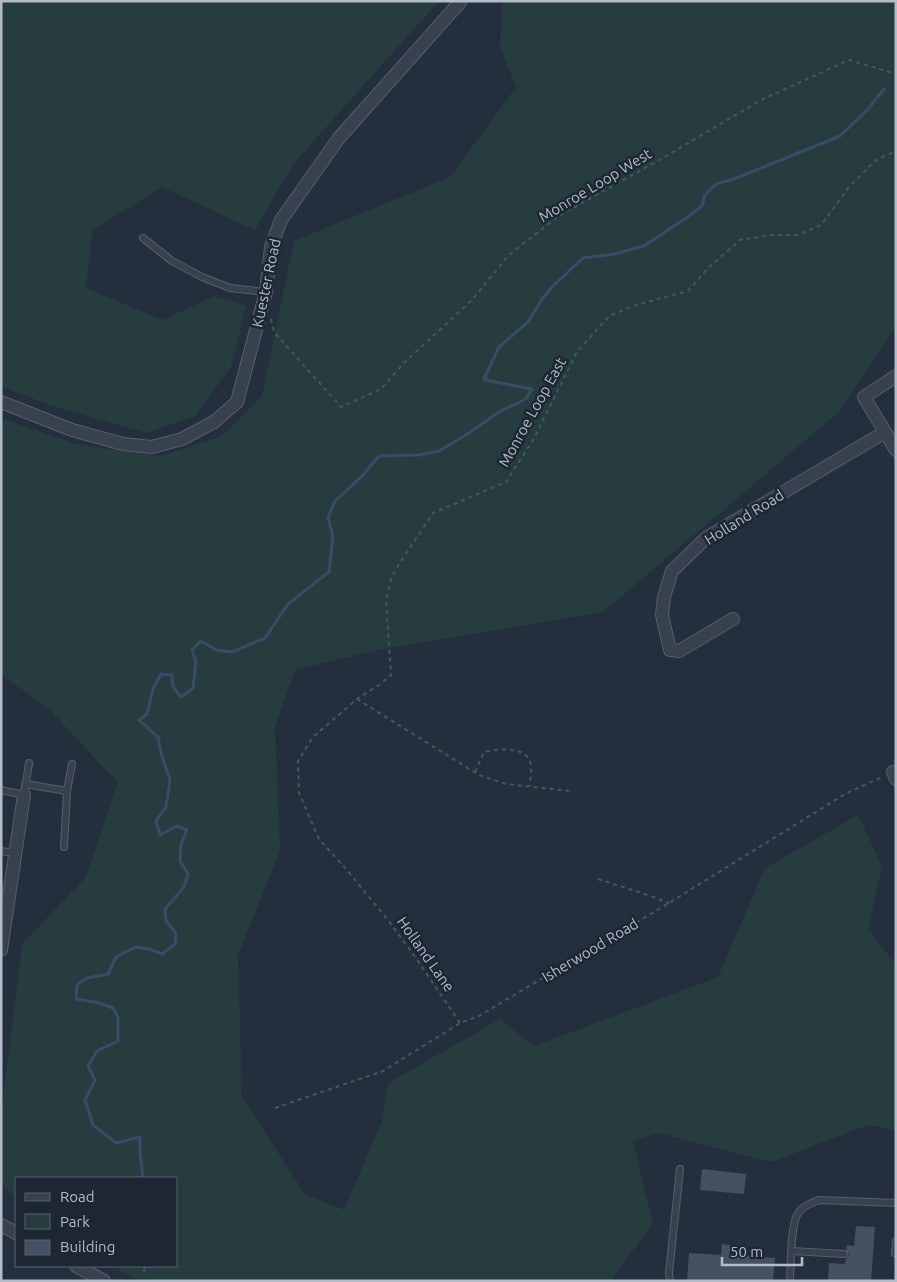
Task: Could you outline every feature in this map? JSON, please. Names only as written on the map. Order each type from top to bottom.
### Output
[{"type":"street","name":"Kuester Road","points":[[1,402],[72,430],[123,444],[152,447],[182,439],[214,422],[237,402],[266,292],[271,247],[281,220],[339,138],[462,1]]},
{"type":"street","points":[[896,376],[864,397],[896,450]]},
{"type":"street","name":"Holland Road","points":[[733,619],[679,651],[670,650],[662,615],[664,597],[672,571],[706,538],[885,432]]},
{"type":"street","points":[[1,950],[25,789]]},
{"type":"street","points":[[1,1225],[15,1233]]},
{"type":"street","points":[[78,1267],[104,1281]]},
{"type":"lane","points":[[143,238],[172,260],[202,276],[230,288],[266,292]]},
{"type":"lane","points":[[25,789],[29,763]]},
{"type":"lane","points":[[64,847],[67,791],[72,764]]},
{"type":"lane","points":[[1,790],[67,791]]},
{"type":"lane","points":[[1,850],[16,852]]},
{"type":"lane","points":[[670,1281],[680,1169]]},
{"type":"lane","points":[[790,1281],[794,1225],[798,1212],[808,1204],[819,1200],[896,1203]]},
{"type":"lane","points":[[895,1253],[896,1241]]},
{"type":"lane","points":[[792,1251],[844,1254]]},
{"type":"path","name":"Monroe Loop West","points":[[270,316],[274,332],[341,407],[381,389],[405,362],[470,301],[508,256],[558,217],[762,100],[848,60],[890,72],[896,71]]},
{"type":"path","name":"Monroe Loop East","points":[[372,899],[319,839],[299,793],[298,761],[313,737],[357,699],[391,675],[386,600],[392,576],[433,513],[506,482],[533,440],[577,352],[609,316],[636,305],[688,291],[709,267],[740,240],[772,235],[798,235],[821,225],[849,187],[876,160],[896,151]]},
{"type":"path","points":[[357,699],[480,775],[506,784],[570,791]]},
{"type":"path","points":[[475,772],[484,752],[503,748],[521,752],[531,763],[530,786]]},
{"type":"path","name":"Isherwood Road","points":[[275,1108],[383,1071],[460,1023],[479,1016],[669,903],[845,794],[895,775]]},
{"type":"path","points":[[598,879],[669,903]]},
{"type":"path","name":"Holland Lane","points":[[372,899],[418,961],[460,1023]]},
{"type":"green space","points":[[1,1],[439,1],[294,163],[255,230],[162,187],[93,230],[86,288],[163,320],[214,296],[246,306],[231,367],[195,416],[146,433],[49,405],[1,386]]},
{"type":"green space","points":[[502,1],[896,1],[896,326],[839,412],[603,612],[378,650],[295,670],[275,726],[280,851],[238,955],[242,1097],[305,1194],[344,1210],[382,1121],[388,1083],[500,1019],[534,1046],[718,977],[765,868],[858,815],[882,866],[868,929],[896,965],[896,1130],[868,1125],[771,1162],[659,1133],[633,1141],[653,1224],[610,1281],[139,1281],[115,1267],[178,1267],[178,1177],[15,1177],[15,1196],[1,1184],[1,1114],[22,944],[86,877],[118,783],[50,710],[1,676],[1,418],[75,444],[160,456],[222,436],[262,396],[294,241],[450,177],[516,87],[500,46]]},
{"type":"building","points":[[702,1169],[746,1174],[744,1194],[700,1190]]},
{"type":"building","points":[[856,1226],[875,1227],[871,1281],[828,1281],[829,1263],[845,1264],[849,1255],[846,1250],[847,1245],[854,1246]]},
{"type":"building","points":[[722,1244],[731,1245],[730,1255],[775,1258],[773,1281],[687,1281],[689,1253],[721,1255]]},
{"type":"waterway","points":[[143,1177],[140,1137],[116,1143],[93,1125],[85,1100],[95,1080],[88,1066],[97,1051],[118,1041],[118,1017],[113,1008],[96,1002],[76,999],[77,985],[87,978],[108,974],[116,957],[136,947],[162,954],[175,944],[176,933],[166,921],[165,909],[184,887],[188,874],[180,861],[181,844],[187,830],[177,826],[160,835],[156,821],[166,807],[170,780],[158,737],[139,720],[147,714],[153,689],[161,674],[172,675],[173,687],[181,697],[193,688],[196,662],[192,650],[201,641],[216,650],[232,652],[265,638],[288,604],[329,572],[333,537],[328,517],[335,501],[362,476],[379,456],[419,455],[439,451],[499,412],[526,399],[532,389],[484,379],[499,347],[528,322],[552,287],[583,258],[614,254],[644,246],[702,206],[705,195],[716,184],[734,179],[840,136],[868,109],[884,89]]},
{"type":"waterway","points":[[144,1271],[145,1267]]}]
